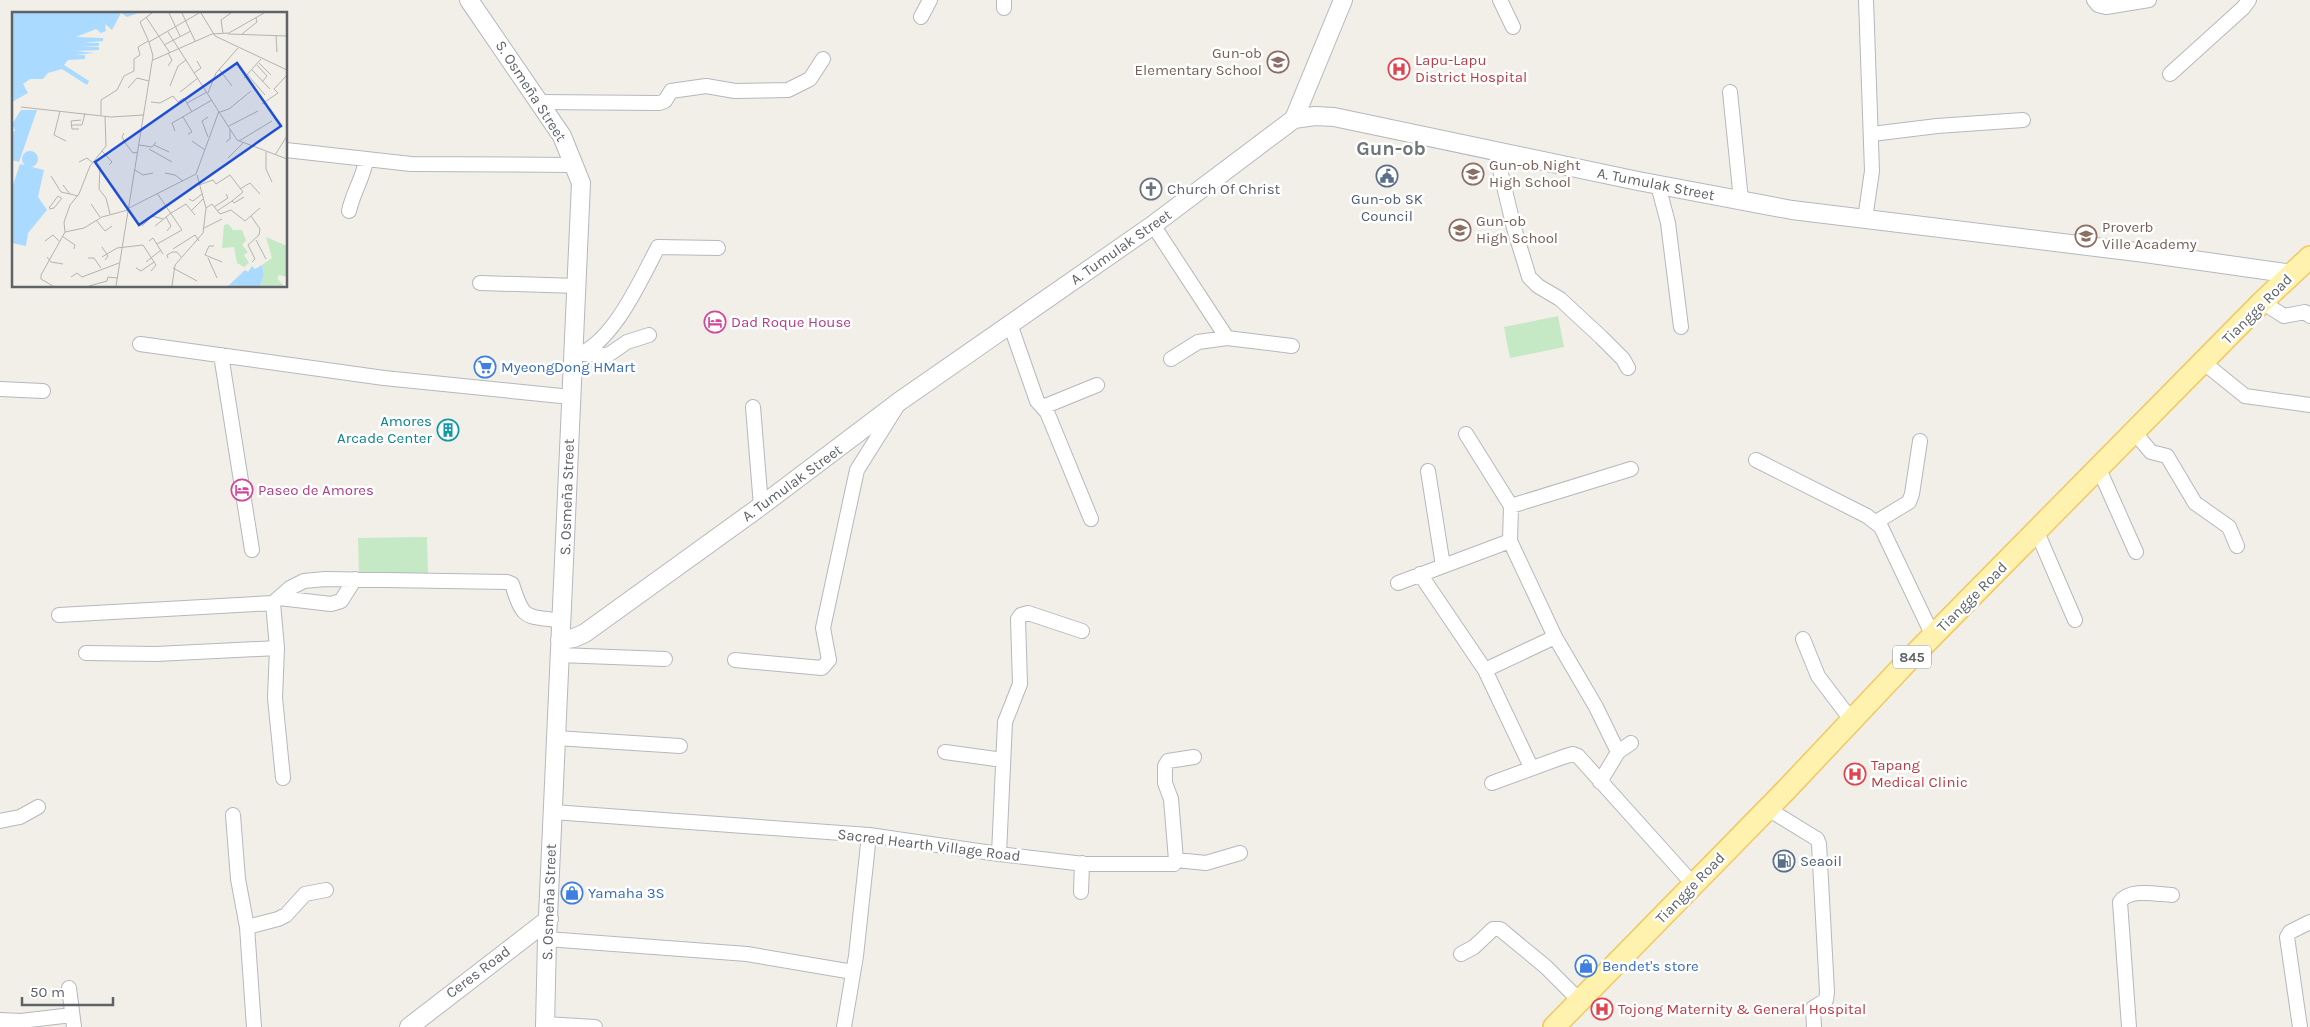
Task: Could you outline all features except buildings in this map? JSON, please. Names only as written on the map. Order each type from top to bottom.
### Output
[{"type":"main road","name":"Tiangge Road","points":[[1554,1027],[1768,809],[1933,636],[2135,434],[2262,302],[2310,257]]},
{"type":"street","name":"S. Osmeña Street","points":[[470,0],[562,136],[576,165],[582,196],[577,286],[579,355],[571,396],[552,812],[545,1026]]},
{"type":"street","points":[[922,17],[930,0]]},
{"type":"street","points":[[1294,119],[1343,0]]},
{"type":"street","points":[[1500,0],[1514,27]]},
{"type":"street","points":[[1865,219],[1872,171],[1866,0]]},
{"type":"street","points":[[2094,0],[2098,5],[2106,7],[2149,0]]},
{"type":"street","points":[[2170,74],[2243,8],[2249,0]]},
{"type":"street","points":[[538,102],[659,103],[665,100],[671,91],[706,86],[735,91],[788,90],[810,79],[823,59]]},
{"type":"street","points":[[1730,92],[1741,200]]},
{"type":"street","name":"A. Tumulak Street","points":[[559,647],[585,633],[761,506],[900,401],[1153,225],[1294,119],[1315,116],[1334,117],[1658,185],[1792,210],[2145,253],[2292,274]]},
{"type":"street","points":[[1872,134],[1937,126],[2023,120]]},
{"type":"street","points":[[288,150],[411,164],[576,165]]},
{"type":"street","points":[[1496,152],[1514,228],[1529,277],[1538,286],[1560,299],[1623,359],[1628,368]]},
{"type":"street","points":[[349,211],[354,191],[363,177],[366,160]]},
{"type":"street","points":[[1658,185],[1668,223],[1681,327]]},
{"type":"street","points":[[1153,225],[1227,338]]},
{"type":"street","points":[[579,355],[612,327],[625,310],[658,247],[718,248]]},
{"type":"street","points":[[480,283],[577,286]]},
{"type":"street","points":[[2262,302],[2284,316],[2305,312],[2310,316]]},
{"type":"street","points":[[1010,324],[1037,400],[1047,412],[1091,519]]},
{"type":"street","points":[[579,355],[608,355],[627,342],[649,335]]},
{"type":"street","points":[[1170,359],[1198,342],[1227,338],[1292,346]]},
{"type":"street","points":[[140,344],[384,378],[571,396]]},
{"type":"street","points":[[221,355],[252,550]]},
{"type":"street","points":[[2203,362],[2245,396],[2310,405]]},
{"type":"street","points":[[1043,407],[1097,385]]},
{"type":"street","points":[[0,389],[42,391]]},
{"type":"street","points":[[735,660],[822,668],[826,665],[830,656],[823,628],[824,621],[857,470],[900,401]]},
{"type":"street","points":[[753,407],[761,506]]},
{"type":"street","points":[[1466,434],[1511,506],[1510,541],[1555,637],[1596,707],[1618,752]]},
{"type":"street","points":[[2135,434],[2151,452],[2167,456],[2196,502],[2229,527],[2237,546]]},
{"type":"street","points":[[1876,522],[1909,502],[1912,494],[1920,440]]},
{"type":"street","points":[[1756,460],[1876,522],[1881,527],[1933,636]]},
{"type":"street","points":[[1511,506],[1631,469]]},
{"type":"street","points":[[2099,469],[2136,552]]},
{"type":"street","points":[[1428,471],[1443,566]]},
{"type":"street","points":[[2037,532],[2075,620]]},
{"type":"street","points":[[1398,583],[1510,541]]},
{"type":"street","points":[[1420,574],[1485,670],[1531,768]]},
{"type":"street","points":[[283,778],[275,698],[276,601],[290,588],[304,581],[355,579],[507,582],[512,584],[520,609],[527,615],[562,621]]},
{"type":"street","points":[[59,615],[276,601],[331,604],[341,601],[355,579]]},
{"type":"street","points":[[999,854],[1005,722],[1020,684],[1018,619],[1021,615],[1028,613],[1082,631]]},
{"type":"street","points":[[1485,670],[1555,637]]},
{"type":"street","points":[[1803,639],[1818,676],[1852,721]]},
{"type":"street","points":[[559,647],[665,659]]},
{"type":"street","points":[[86,653],[156,654],[277,648]]},
{"type":"street","points":[[556,738],[680,746]]},
{"type":"street","points":[[1600,782],[1618,752],[1631,743]]},
{"type":"street","points":[[945,752],[1003,760]]},
{"type":"street","points":[[1492,783],[1573,754],[1578,756],[1693,884]]},
{"type":"street","points":[[1176,860],[1170,794],[1165,783],[1165,766],[1168,762],[1194,757]]},
{"type":"street","points":[[0,821],[20,818],[38,808]]},
{"type":"street","points":[[1768,809],[1816,839],[1819,844],[1828,992],[1826,1000],[1813,1008],[1814,1027]]},
{"type":"street","name":"Sacred Hearth Village Road","points":[[552,812],[869,835],[999,854],[1082,863],[1166,865],[1174,864],[1176,860],[1206,863],[1240,854]]},
{"type":"street","points":[[233,815],[238,879],[247,927],[254,1027]]},
{"type":"street","points":[[844,1027],[853,972],[869,835]]},
{"type":"street","points":[[1081,892],[1082,863]]},
{"type":"street","points":[[247,927],[278,919],[286,915],[305,894],[326,890]]},
{"type":"street","points":[[2129,1027],[2120,902],[2123,897],[2130,894],[2172,895]]},
{"type":"street","name":"Ceres Road","points":[[409,1027],[549,919]]},
{"type":"street","points":[[2300,1027],[2287,937],[2290,932],[2310,922]]},
{"type":"street","points":[[1461,954],[1474,947],[1493,929],[1500,929],[1546,968],[1580,1001]]},
{"type":"street","points":[[547,939],[747,954],[853,972]]},
{"type":"street","points":[[0,1020],[73,1021],[69,988]]},
{"type":"street","points":[[545,1026],[595,1027]]},
{"type":"green space","points":[[1558,316],[1564,347],[1510,358],[1504,327]]},
{"type":"green space","points":[[427,537],[428,575],[359,576],[358,538]]},
{"type":"place","name":"Gun-ob Elementary School","points":[[1278,62]]},
{"type":"place","name":"Lapu-Lapu District Hospital","points":[[1399,69]]},
{"type":"place","name":"Gun-ob Night High School","points":[[1473,174]]},
{"type":"place","name":"Gun-ob SK Council","points":[[1387,176]]},
{"type":"place","name":"Church Of Christ","points":[[1151,189]]},
{"type":"place","name":"Gun-ob High School","points":[[1460,230]]},
{"type":"place","name":"Proverb Ville Academy","points":[[2086,236]]},
{"type":"place","name":"Dad Roque House","points":[[715,322]]},
{"type":"place","name":"MyeongDong HMart","points":[[485,367]]},
{"type":"place","name":"Amores Arcade Center","points":[[448,430]]},
{"type":"place","name":"Paseo de Amores","points":[[242,490]]},
{"type":"place","name":"Tapang Medical Clinic","points":[[1855,774]]},
{"type":"place","name":"Seaoil","points":[[1784,861]]},
{"type":"place","name":"Yamaha 3S","points":[[572,893]]},
{"type":"place","name":"Bendet's store","points":[[1586,966]]},
{"type":"place","name":"Tojong Maternity & General Hospital","points":[[1602,1009]]},
{"type":"district","name":"Gun-ob","points":[[1391,148]]}]
